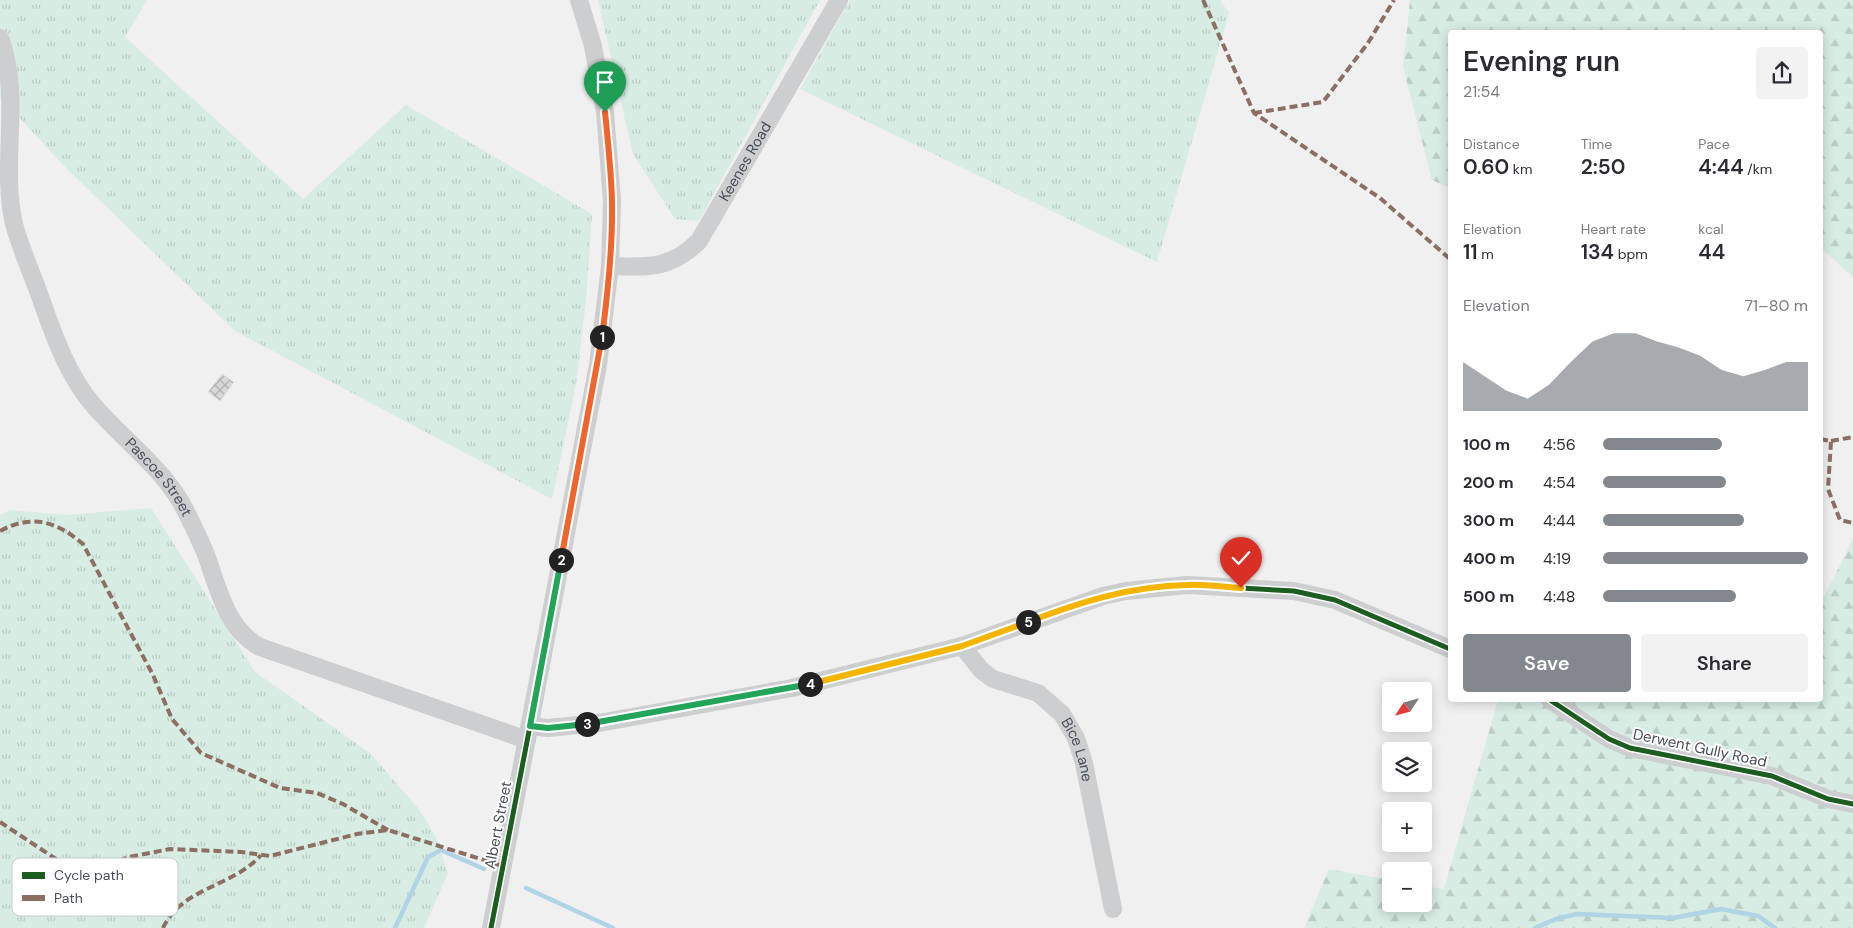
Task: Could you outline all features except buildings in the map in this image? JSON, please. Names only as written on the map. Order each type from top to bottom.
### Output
[{"type":"street","name":"Albert Street","points":[[491,928],[598,365],[610,266],[612,201],[605,112],[593,46],[579,0]]},
{"type":"street","name":"Keenes Road","points":[[610,266],[664,265],[679,258],[699,241],[839,0]]},
{"type":"street","name":"Pascoe Street","points":[[0,38],[9,80],[5,172],[9,208],[56,341],[81,389],[94,406],[166,480],[182,504],[204,552],[222,602],[238,630],[248,640],[260,647],[529,733]]},
{"type":"street","points":[[529,733],[548,728],[599,723],[792,688],[962,646],[1103,596],[1126,591],[1188,584],[1294,591],[1335,600],[1448,648]]},
{"type":"street","name":"Bice Lane","points":[[962,646],[982,671],[993,678],[1038,693],[1062,714],[1076,738],[1084,763],[1113,909]]},
{"type":"street","name":"Derwent Gully Road","points":[[1553,702],[1609,739],[1630,748],[1772,776],[1828,799],[1853,804]]},
{"type":"green space","points":[[0,0],[147,0],[125,37],[303,199],[406,105],[592,214],[586,301],[576,384],[552,499],[235,331],[67,169],[0,97]]},
{"type":"green space","points":[[598,0],[820,0],[699,221],[675,219],[633,154]]},
{"type":"green space","points":[[850,0],[1220,0],[1229,13],[1157,262],[800,89]]},
{"type":"green space","points":[[1410,0],[1853,0],[1853,277],[1823,250],[1823,30],[1448,30],[1448,187],[1432,180],[1403,67]]},
{"type":"green space","points":[[151,508],[255,672],[370,753],[418,808],[436,837],[448,873],[424,928],[0,928],[0,515],[10,510],[66,515]]},
{"type":"green space","points":[[1853,539],[1853,928],[1304,928],[1329,869],[1382,878],[1382,912],[1432,912],[1432,887],[1444,889],[1497,702],[1823,702],[1823,596]]},
{"type":"waterway","points":[[395,928],[428,857],[441,850],[484,869]]},
{"type":"waterway","points":[[526,888],[613,928]]},
{"type":"waterway","points":[[1535,928],[1556,919],[1577,914],[1673,918],[1721,909],[1758,916],[1775,928]]},
{"type":"marked path","points":[[1203,0],[1254,113],[1380,198],[1448,257]]},
{"type":"marked path","points":[[1254,113],[1323,102],[1368,43],[1394,0]]},
{"type":"marked path","points":[[1831,441],[1853,437]]},
{"type":"marked path","points":[[1823,440],[1831,441],[1828,489],[1840,520],[1853,523]]},
{"type":"marked path","points":[[0,531],[23,523],[43,522],[63,530],[83,544],[153,675],[172,719],[201,753],[280,788],[317,793],[343,804],[388,830]]},
{"type":"marked path","points":[[0,822],[54,858]]},
{"type":"marked path","points":[[126,858],[170,849],[241,852],[270,856],[357,834],[388,830],[503,866]]},
{"type":"marked path","points":[[178,908],[195,895],[250,866],[261,855]]},
{"type":"marked path","points":[[163,928],[171,916]]},
{"type":"cycle path","points":[[491,928],[530,726],[548,728],[599,723],[792,688],[962,646],[1103,596],[1126,591],[1187,585],[1294,591],[1335,600],[1448,648]]},
{"type":"cycle path","points":[[1553,702],[1609,739],[1630,748],[1772,776],[1828,799],[1853,804]]},
{"type":"route","points":[[605,112],[612,201],[607,295],[598,365],[530,726],[548,728],[599,723],[792,688],[962,646],[1043,616],[1103,596],[1126,591],[1188,584],[1241,588]]}]
